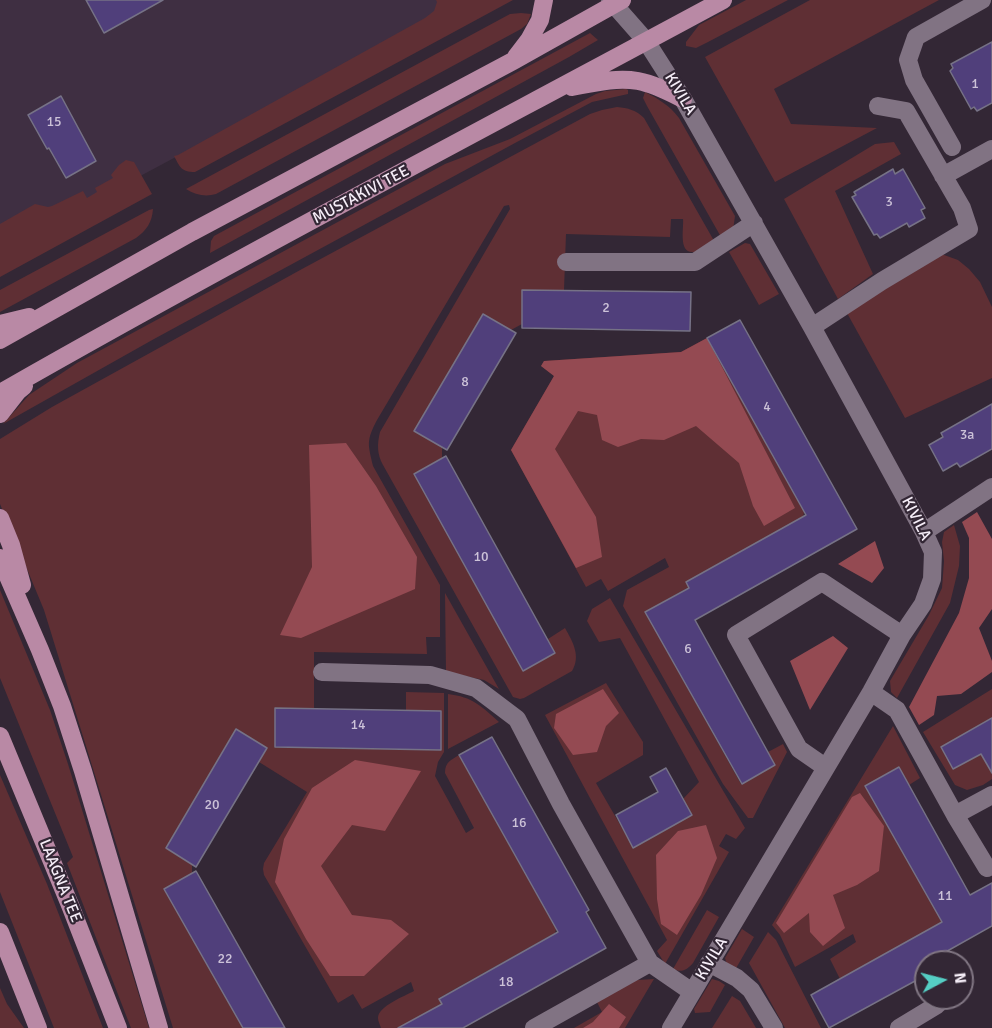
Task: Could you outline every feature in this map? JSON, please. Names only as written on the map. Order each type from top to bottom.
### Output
[{"type":"main road","points":[[513,61],[529,40],[540,20],[544,0]]},
{"type":"main road","name":"MUSTAKIVI TEE","points":[[0,393],[723,0]]},
{"type":"main road","points":[[0,340],[192,232],[513,61],[615,2]]},
{"type":"main road","points":[[552,91],[606,81],[637,81],[658,87],[683,99]]},
{"type":"main road","points":[[0,324],[51,312]]},
{"type":"main road","points":[[0,414],[18,391],[53,363]]},
{"type":"main road","points":[[0,518],[11,545],[40,650]]},
{"type":"main road","points":[[0,558],[62,706],[159,1028]]},
{"type":"main road","name":"LAAGNA TEE","points":[[0,736],[118,1028]]},
{"type":"main road","points":[[0,932],[38,1028]]},
{"type":"street","points":[[952,147],[914,80],[908,60],[916,37],[982,0]]},
{"type":"street","name":"KIVILA","points":[[615,2],[646,41],[683,99],[812,327],[933,552],[932,579],[923,604],[902,635],[871,692],[671,1028]]},
{"type":"street","points":[[812,327],[882,281],[969,229],[962,208],[906,111],[878,106]]},
{"type":"street","points":[[943,176],[992,149]]},
{"type":"street","points":[[566,262],[695,262],[754,223]]},
{"type":"street","points":[[924,532],[992,487]]},
{"type":"street","points":[[825,767],[799,749],[736,635],[822,582],[902,635]]},
{"type":"street","points":[[322,672],[437,676],[476,688],[517,719],[561,804],[650,963],[692,992]]},
{"type":"street","points":[[871,692],[897,710],[987,868]]},
{"type":"street","points":[[955,815],[992,795]]},
{"type":"street","points":[[534,1028],[650,963]]},
{"type":"street","points":[[709,963],[737,978],[751,990],[774,1028]]},
{"type":"street","points":[[899,1028],[928,1010]]},
{"type":"shaded area","points":[[0,0],[440,0],[447,12],[0,251]]},
{"type":"shaded area","points":[[436,0],[513,0],[195,172],[184,170],[180,166],[174,156],[425,18],[434,11]]},
{"type":"shaded area","points":[[746,0],[788,0],[696,48],[686,46],[686,42],[699,25]]},
{"type":"shaded area","points":[[810,0],[939,0],[774,89],[791,124],[877,128],[775,182],[705,57]]},
{"type":"shaded area","points":[[510,14],[531,14],[527,24],[521,29],[216,194],[201,195],[186,189]]},
{"type":"shaded area","points":[[590,33],[598,40],[210,253],[214,236]]},
{"type":"shaded area","points":[[626,89],[628,94],[592,102],[154,339],[3,424],[29,395],[77,363],[445,164],[510,139],[596,94]]},
{"type":"shaded area","points":[[645,92],[664,103],[679,118],[735,216],[733,230],[721,237],[647,106],[643,98]]},
{"type":"shaded area","points":[[617,107],[632,110],[644,118],[713,239],[712,242],[701,250],[689,252],[683,240],[683,219],[671,219],[670,237],[566,234],[564,290],[522,290],[522,324],[511,330],[483,314],[415,430],[442,447],[442,458],[415,474],[524,670],[555,653],[548,639],[565,628],[576,654],[572,671],[524,698],[513,697],[383,465],[379,453],[380,432],[510,209],[509,205],[504,206],[377,420],[370,438],[369,447],[373,466],[440,585],[440,637],[426,637],[427,654],[314,652],[314,709],[275,708],[275,747],[440,750],[441,711],[406,710],[406,692],[444,693],[444,752],[438,762],[435,776],[466,833],[474,828],[445,773],[447,764],[459,755],[556,929],[555,933],[439,998],[442,1004],[398,1028],[381,1028],[379,1014],[382,1009],[414,991],[411,982],[362,1009],[353,994],[338,1003],[264,875],[263,869],[264,863],[307,792],[259,762],[267,748],[236,729],[166,848],[192,865],[192,874],[243,1028],[173,1028],[44,610],[0,504],[0,439],[52,407],[302,269],[590,114]]},
{"type":"shaded area","points":[[894,142],[901,154],[835,191],[873,274],[838,299],[784,199],[875,144]]},
{"type":"shaded area","points":[[126,160],[134,162],[152,194],[0,277],[0,224],[35,204],[52,206],[83,191],[87,198],[97,192],[95,188],[113,178],[111,175]]},
{"type":"shaded area","points":[[153,209],[148,225],[136,238],[0,312],[0,290]]},
{"type":"shaded area","points":[[745,243],[750,244],[779,294],[759,305],[729,252]]},
{"type":"shaded area","points":[[933,251],[958,260],[969,269],[980,282],[992,307],[992,378],[905,418],[847,313]]},
{"type":"shaded area","points":[[707,338],[804,512],[803,517],[686,582],[689,587],[645,612],[741,784],[775,765],[768,752],[783,744],[787,752],[753,818],[748,818],[723,784],[623,606],[627,590],[669,567],[665,558],[608,591],[601,579],[586,587],[511,450],[554,376],[541,366],[544,361],[681,352]]},
{"type":"shaded area","points":[[707,338],[795,508],[764,526],[753,506],[739,463],[696,426],[664,440],[641,439],[618,447],[602,440],[597,415],[578,411],[555,449],[596,517],[602,557],[576,568],[511,450],[554,376],[541,366],[544,361],[681,352]]},
{"type":"shaded area","points":[[346,443],[376,486],[417,557],[415,589],[301,638],[280,635],[312,567],[309,445]]},
{"type":"shaded area","points":[[977,512],[992,539],[992,609],[979,628],[992,661],[992,672],[961,694],[937,696],[934,715],[919,725],[909,707],[959,613],[969,578],[969,538],[962,522]]},
{"type":"shaded area","points":[[954,525],[960,546],[959,566],[950,603],[897,698],[891,692],[890,681],[929,615],[942,588],[944,561],[942,542],[944,532]]},
{"type":"shaded area","points":[[875,541],[884,568],[872,583],[838,564]]},
{"type":"shaded area","points":[[0,590],[50,710],[149,1028],[131,1028],[67,863],[73,857],[0,678]]},
{"type":"shaded area","points":[[445,593],[499,689],[484,680],[446,672]]},
{"type":"shaded area","points":[[610,598],[745,828],[736,839],[726,834],[719,846],[729,852],[665,964],[657,951],[667,940],[545,715],[606,683],[643,742],[643,755],[596,783],[633,847],[692,815],[683,799],[699,782],[620,638],[599,642],[587,621],[592,609]]},
{"type":"shaded area","points":[[833,636],[848,648],[810,710],[790,661]]},
{"type":"shaded area","points":[[603,689],[619,713],[606,726],[597,752],[573,755],[554,728],[556,714]]},
{"type":"shaded area","points":[[992,689],[992,718],[969,731],[987,764],[992,761],[992,779],[983,785],[967,790],[955,785],[923,732]]},
{"type":"shaded area","points":[[448,694],[470,700],[499,722],[448,749]]},
{"type":"shaded area","points":[[893,726],[920,778],[909,785],[898,767],[866,786],[947,931],[840,979],[830,959],[856,942],[853,934],[795,967],[780,935],[772,925]]},
{"type":"shaded area","points":[[355,760],[421,771],[385,831],[352,825],[321,866],[352,915],[391,920],[409,934],[364,976],[330,976],[306,939],[275,882],[284,839],[312,788]]},
{"type":"shaded area","points":[[0,775],[47,884],[103,1028],[54,1028],[0,892]]},
{"type":"shaded area","points":[[860,793],[884,826],[879,871],[857,885],[833,895],[845,928],[823,946],[810,932],[809,913],[784,933],[776,923],[852,797]]},
{"type":"shaded area","points":[[706,825],[717,858],[701,895],[677,935],[661,924],[657,899],[656,855],[678,831]]},
{"type":"shaded area","points":[[707,910],[719,917],[693,963],[684,970],[673,969]]},
{"type":"shaded area","points":[[742,929],[754,937],[735,970],[727,965],[725,958]]},
{"type":"shaded area","points":[[768,932],[776,940],[821,1028],[785,1028],[749,963]]},
{"type":"shaded area","points":[[654,979],[625,1028],[574,1028],[602,1012],[596,1000],[621,981]]},
{"type":"shaded area","points":[[712,979],[725,985],[710,1012],[695,1013],[694,1009]]},
{"type":"shaded area","points":[[0,988],[7,1004],[24,1028],[0,1028]]},
{"type":"shaded area","points":[[732,996],[740,1001],[756,1028],[712,1028]]},
{"type":"shaded area","points":[[609,1004],[626,1017],[619,1028],[583,1028],[593,1022]]},
{"type":"building","points":[[86,0],[163,0],[104,33]]},
{"type":"building","points":[[992,42],[992,103],[977,111],[974,107],[971,109],[950,71],[953,68],[951,64]]},
{"type":"building","points":[[61,96],[96,161],[66,178],[28,115]]},
{"type":"building","points":[[893,169],[895,174],[903,169],[925,208],[921,210],[925,218],[909,227],[907,223],[880,238],[877,234],[874,235],[852,197],[856,195],[854,192]]},
{"type":"building","points":[[522,290],[691,292],[690,331],[522,328]]},
{"type":"building","points":[[483,314],[516,333],[447,450],[414,431]]},
{"type":"building","points":[[740,320],[857,529],[695,620],[775,765],[742,784],[645,612],[689,588],[686,582],[806,515],[707,338]]},
{"type":"building","points":[[992,404],[992,449],[960,467],[957,463],[943,471],[929,445],[943,437],[941,433]]},
{"type":"building","points":[[446,456],[555,653],[523,671],[414,474]]},
{"type":"building","points":[[275,708],[441,711],[441,750],[275,747]]},
{"type":"building","points":[[992,718],[992,773],[981,754],[953,769],[941,747]]},
{"type":"building","points":[[236,729],[267,748],[196,867],[166,848]]},
{"type":"building","points":[[492,737],[589,910],[586,912],[606,948],[463,1028],[398,1028],[442,1004],[439,999],[558,932],[459,755]]},
{"type":"building","points":[[899,767],[970,895],[992,883],[992,926],[949,950],[914,950],[914,982],[829,1028],[811,995],[942,922],[865,786]]},
{"type":"building","points":[[666,768],[692,815],[633,848],[616,815],[658,792],[650,777]]},
{"type":"building","points":[[196,871],[285,1028],[243,1028],[164,889]]}]
